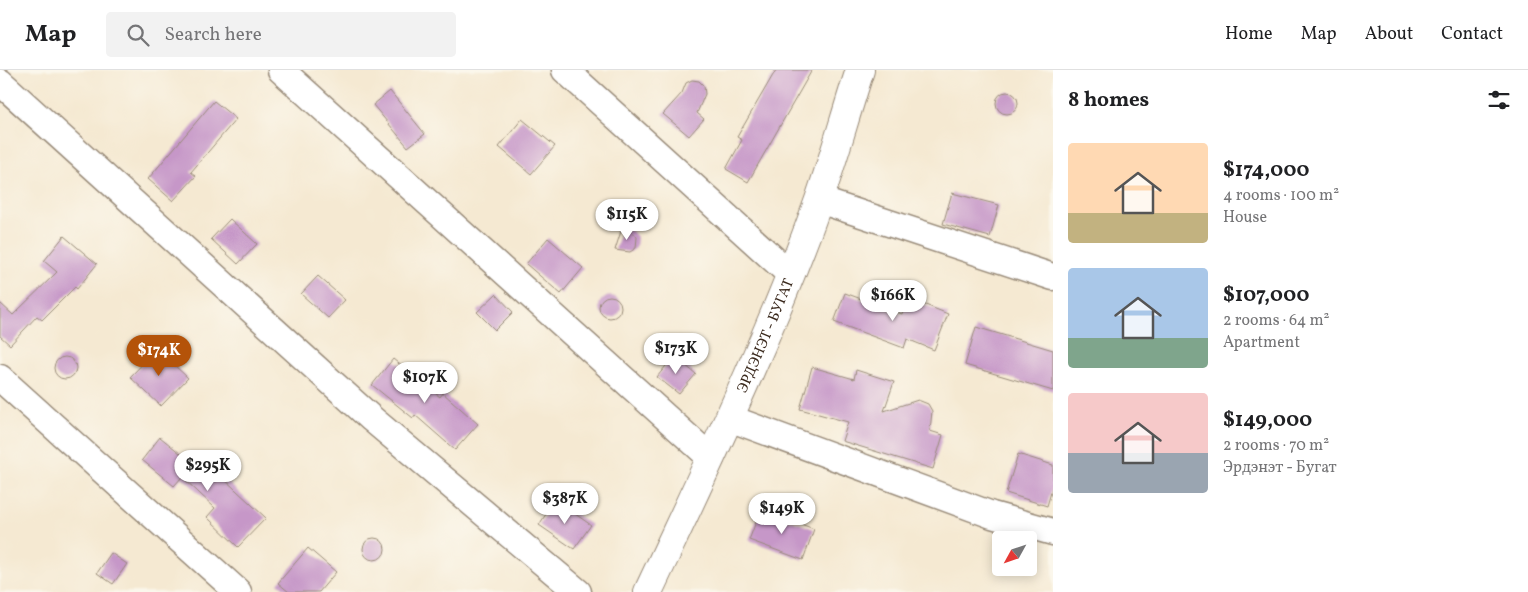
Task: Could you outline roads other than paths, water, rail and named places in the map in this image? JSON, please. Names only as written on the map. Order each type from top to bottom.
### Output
[{"type":"street","points":[[281,70],[711,458]]},
{"type":"street","points":[[565,70],[790,274]]},
{"type":"street","name":"ЭРДЭНЭТ - БУГАТ","points":[[648,592],[729,418],[790,274],[819,200],[860,70]]},
{"type":"street","points":[[0,82],[372,419],[578,592]]},
{"type":"street","points":[[819,200],[1053,277]]},
{"type":"street","points":[[0,378],[238,592]]},
{"type":"street","points":[[729,418],[992,515],[1053,532]]}]
